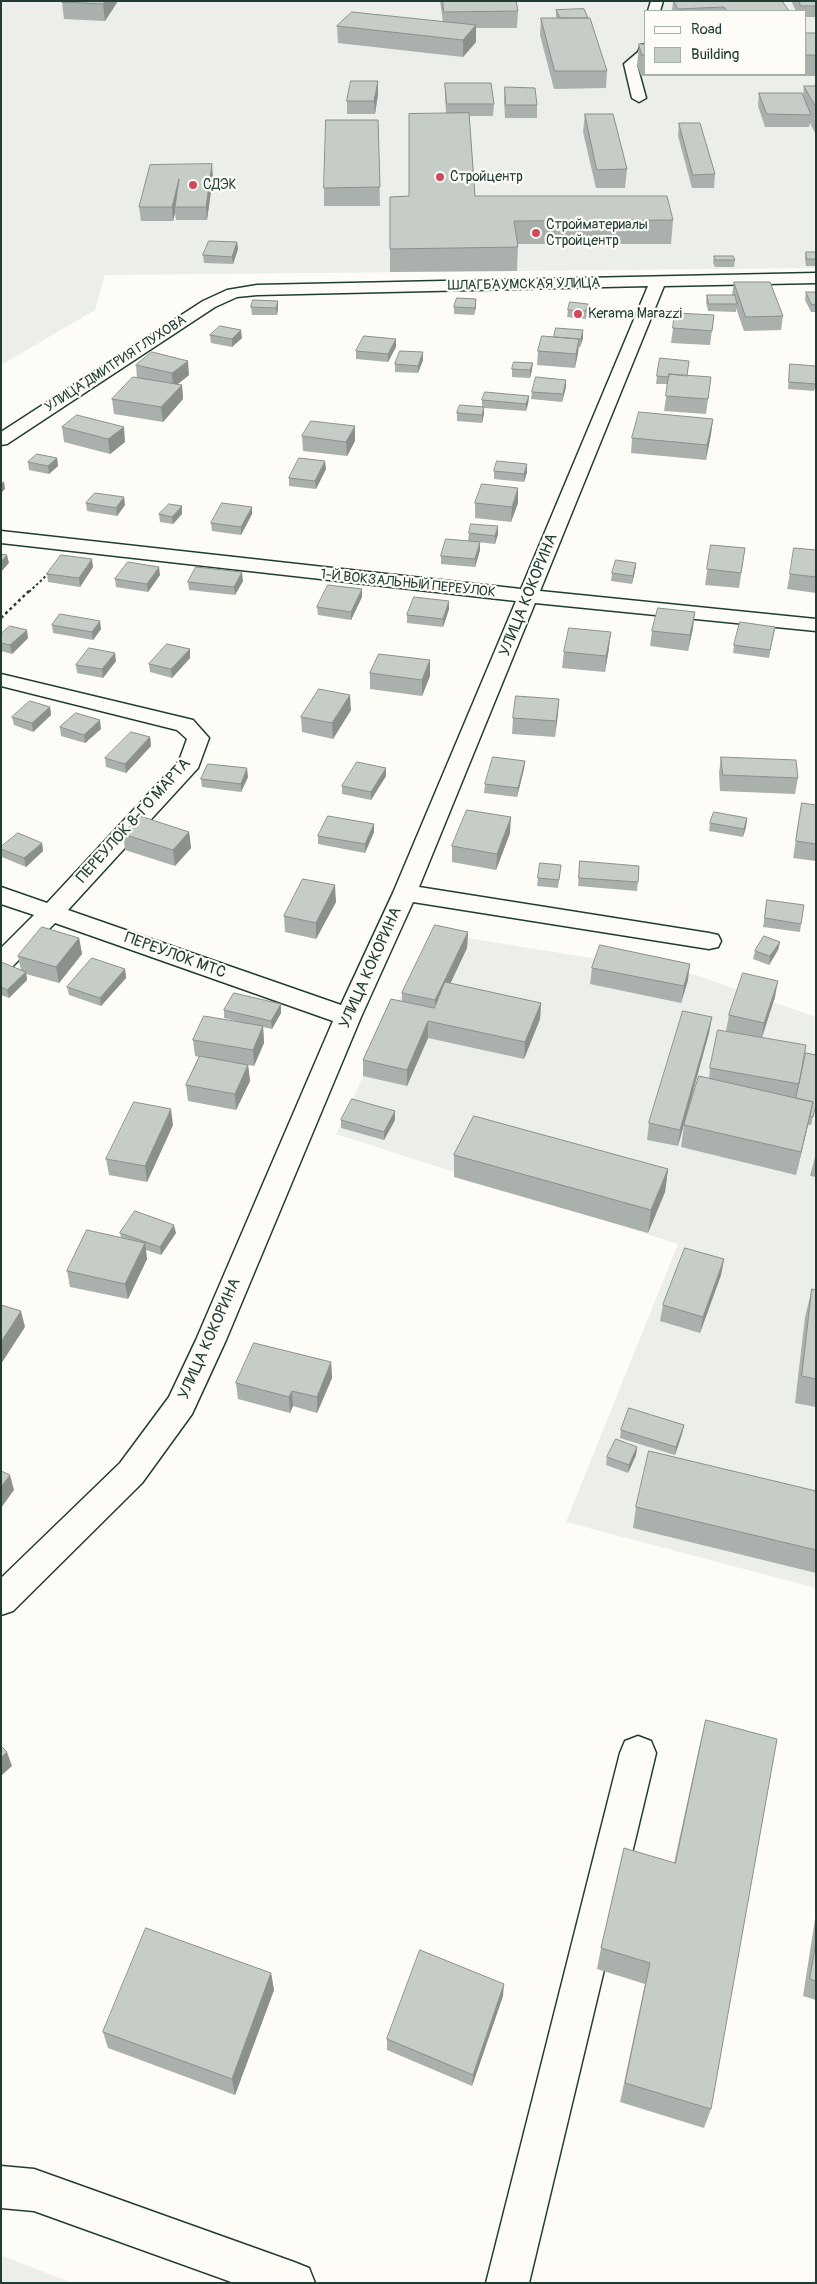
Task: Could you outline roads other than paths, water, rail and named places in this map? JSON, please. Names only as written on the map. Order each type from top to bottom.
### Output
[{"type":"street","points":[[639,98],[630,64],[644,54]]},
{"type":"street","name":"ШЛАГБАУМСКАЯ УЛИЦА","points":[[233,294],[257,290],[816,278]]},
{"type":"street","name":"УЛИЦА КОКОРИНА","points":[[4,1594],[131,1473],[181,1405],[211,1340],[348,1018],[405,893],[658,282]]},
{"type":"street","name":"УЛИЦА ДМИТРИЯ ГЛУХОВА","points":[[1,440],[208,304],[233,294]]},
{"type":"street","name":"1-Й ВОКЗАЛЬНЫЙ ПЕРЕУЛОК","points":[[1,537],[528,597],[816,624]]},
{"type":"street","name":"ПЕРЕУЛОК 8-ГО МАРТА","points":[[1,680],[185,725],[198,738],[190,763],[52,912],[1,963]]},
{"type":"street","points":[[405,893],[709,941]]},
{"type":"street","name":"ПЕРЕУЛОК МТС","points":[[1,895],[348,1018]]},
{"type":"street","points":[[508,2283],[638,1753]]},
{"type":"street","points":[[1,2186],[34,2190],[294,2283]]},
{"type":"place","name":"Стройцентр","points":[[440,177]]},
{"type":"place","name":"СДЭК","points":[[193,185]]},
{"type":"place","name":"Стройматериалы Стройцентр","points":[[536,233]]},
{"type":"place","name":"Kerama Marazzi","points":[[578,314]]}]
